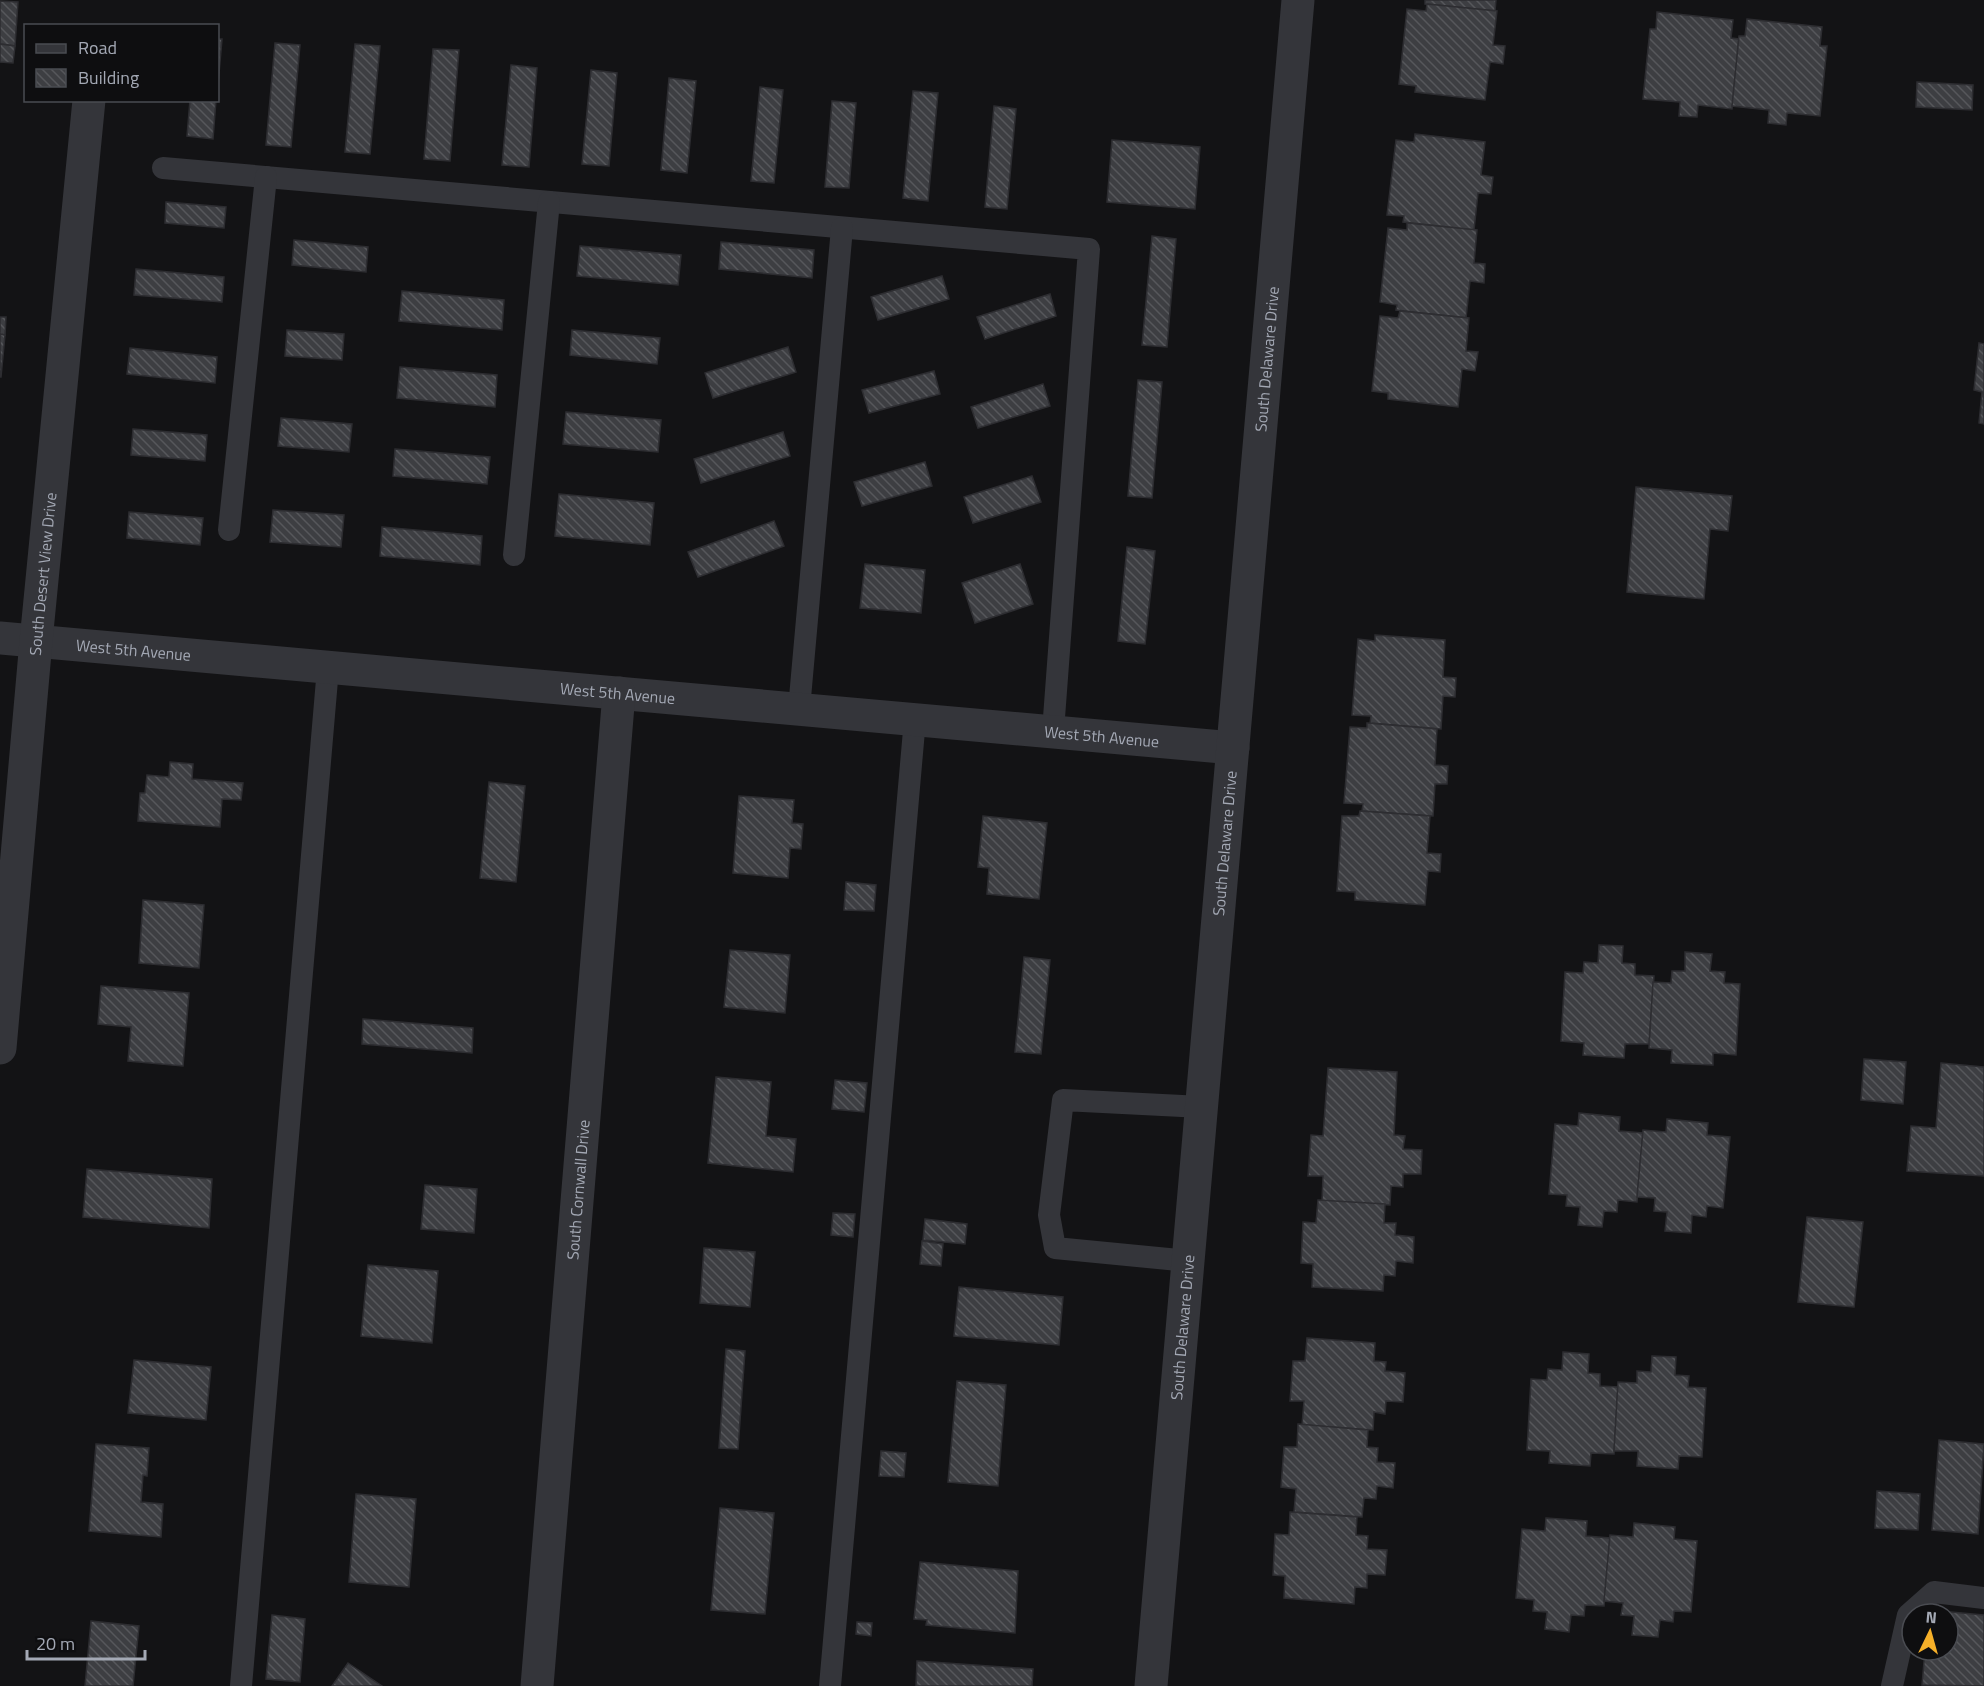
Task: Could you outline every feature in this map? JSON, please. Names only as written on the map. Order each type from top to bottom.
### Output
[{"type":"street","name":"South Delaware Drive","points":[[1151,1686],[1298,0]]},
{"type":"street","name":"South Desert View Drive","points":[[0,1048],[36,642],[89,102]]},
{"type":"street","name":"West 5th Avenue","points":[[0,638],[1233,748]]},
{"type":"street","name":"South Cornwall Drive","points":[[537,1686],[619,693]]},
{"type":"lane","points":[[163,168],[1089,249],[1053,731]]},
{"type":"lane","points":[[229,530],[266,177]]},
{"type":"lane","points":[[514,555],[549,202]]},
{"type":"lane","points":[[799,709],[842,228]]},
{"type":"lane","points":[[241,1686],[328,668]]},
{"type":"lane","points":[[830,1686],[915,719]]},
{"type":"lane","points":[[1189,1262],[1055,1248],[1050,1215],[1063,1100],[1202,1107]]},
{"type":"lane","points":[[1892,1686],[1908,1615],[1934,1592],[1984,1598]]},
{"type":"building","points":[[1425,0],[1496,0],[1495,11],[1425,4]]},
{"type":"building","points":[[0,1],[18,2],[15,46],[0,44]]},
{"type":"building","points":[[1427,4],[1497,11],[1493,45],[1505,46],[1503,64],[1490,62],[1485,100],[1415,92],[1416,86],[1399,84],[1407,9],[1426,11]]},
{"type":"building","points":[[1657,12],[1733,20],[1731,38],[1739,39],[1732,109],[1698,105],[1697,117],[1679,116],[1680,102],[1643,99],[1650,29],[1656,29]]},
{"type":"building","points":[[1747,19],[1822,27],[1820,46],[1827,46],[1820,116],[1787,113],[1786,125],[1768,123],[1769,110],[1732,106],[1739,36],[1745,36]]},
{"type":"building","points":[[219,39],[222,39],[219,74]]},
{"type":"building","points":[[275,43],[300,45],[291,147],[266,145]]},
{"type":"building","points":[[0,44],[15,46],[13,63],[0,62]]},
{"type":"building","points":[[355,44],[380,46],[370,154],[345,152]]},
{"type":"building","points":[[433,49],[459,50],[450,161],[424,159]]},
{"type":"building","points":[[511,65],[537,68],[529,167],[502,165]]},
{"type":"building","points":[[591,70],[617,73],[609,166],[582,164]]},
{"type":"building","points":[[669,78],[696,81],[687,173],[661,170]]},
{"type":"building","points":[[1917,82],[1973,85],[1972,110],[1916,107]]},
{"type":"building","points":[[760,87],[783,90],[774,183],[751,181]]},
{"type":"building","points":[[913,91],[938,93],[928,201],[903,198]]},
{"type":"building","points":[[832,101],[856,103],[849,188],[825,187]]},
{"type":"building","points":[[190,102],[216,102],[213,139],[187,136]]},
{"type":"building","points":[[994,106],[1016,109],[1007,209],[985,207]]},
{"type":"building","points":[[1415,134],[1485,142],[1481,175],[1493,177],[1491,194],[1478,193],[1474,230],[1403,222],[1404,216],[1387,215],[1396,140],[1414,142]]},
{"type":"building","points":[[1112,140],[1200,147],[1195,209],[1107,202]]},
{"type":"building","points":[[166,202],[226,207],[224,228],[165,223]]},
{"type":"building","points":[[1407,223],[1477,230],[1474,263],[1485,264],[1484,283],[1470,281],[1466,318],[1396,310],[1397,305],[1380,302],[1388,228],[1407,230]]},
{"type":"building","points":[[1152,236],[1176,239],[1167,347],[1142,345]]},
{"type":"building","points":[[294,240],[368,247],[366,272],[292,265]]},
{"type":"building","points":[[721,242],[814,250],[812,278],[719,269]]},
{"type":"building","points":[[580,246],[681,255],[678,285],[577,276]]},
{"type":"building","points":[[136,269],[224,277],[222,302],[134,295]]},
{"type":"building","points":[[942,276],[949,299],[878,320],[871,297]]},
{"type":"building","points":[[402,291],[504,300],[502,330],[399,321]]},
{"type":"building","points":[[1050,294],[1056,316],[985,339],[977,317]]},
{"type":"building","points":[[1400,311],[1469,318],[1466,351],[1478,352],[1475,371],[1462,369],[1458,407],[1388,399],[1388,393],[1372,391],[1380,316],[1398,318]]},
{"type":"building","points":[[0,317],[6,317],[5,335],[0,334]]},
{"type":"building","points":[[287,330],[344,334],[342,360],[285,356]]},
{"type":"building","points":[[572,330],[660,338],[657,364],[570,355]]},
{"type":"building","points":[[0,334],[5,335],[1,377],[0,377]]},
{"type":"building","points":[[1979,343],[1984,344],[1984,424],[1979,423],[1982,392],[1974,390]]},
{"type":"building","points":[[788,347],[796,372],[713,398],[705,373]]},
{"type":"building","points":[[130,348],[217,357],[215,383],[127,374]]},
{"type":"building","points":[[400,367],[497,375],[495,407],[397,398]]},
{"type":"building","points":[[934,371],[940,394],[869,413],[862,390]]},
{"type":"building","points":[[1138,380],[1162,382],[1152,498],[1128,496]]},
{"type":"building","points":[[1043,384],[1050,406],[978,428],[971,407]]},
{"type":"building","points":[[566,412],[661,420],[658,452],[563,444]]},
{"type":"building","points":[[281,418],[352,424],[349,452],[278,446]]},
{"type":"building","points":[[133,429],[207,435],[205,461],[131,455]]},
{"type":"building","points":[[783,432],[790,456],[701,483],[694,459]]},
{"type":"building","points":[[395,449],[490,457],[487,484],[393,476]]},
{"type":"building","points":[[925,462],[932,486],[862,506],[854,482]]},
{"type":"building","points":[[1032,476],[1041,502],[973,523],[964,497]]},
{"type":"building","points":[[1636,487],[1732,496],[1728,531],[1710,529],[1704,599],[1627,592]]},
{"type":"building","points":[[559,494],[654,503],[650,545],[555,536]]},
{"type":"building","points":[[273,510],[344,515],[341,547],[270,542]]},
{"type":"building","points":[[129,512],[203,518],[200,545],[127,538]]},
{"type":"building","points":[[774,521],[784,546],[698,577],[688,552]]},
{"type":"building","points":[[382,527],[482,536],[480,565],[380,556]]},
{"type":"building","points":[[1127,547],[1155,551],[1145,644],[1118,641]]},
{"type":"building","points":[[865,564],[925,570],[921,613],[860,608]]},
{"type":"building","points":[[1020,564],[1033,604],[975,623],[962,583]]},
{"type":"building","points":[[1375,635],[1445,640],[1443,677],[1456,678],[1455,697],[1443,696],[1441,729],[1370,723],[1371,716],[1352,715],[1358,639],[1375,641]]},
{"type":"building","points":[[1367,723],[1437,729],[1435,765],[1448,766],[1447,784],[1435,784],[1433,816],[1362,811],[1363,804],[1344,803],[1350,727],[1367,728]]},
{"type":"building","points":[[170,762],[193,764],[192,779],[243,783],[241,800],[222,799],[220,827],[138,821],[140,793],[145,793],[147,775],[169,777]]},
{"type":"building","points":[[489,782],[525,786],[516,882],[480,878]]},
{"type":"building","points":[[739,796],[794,800],[792,823],[803,824],[801,849],[790,848],[788,878],[733,873]]},
{"type":"building","points":[[1360,811],[1430,816],[1427,853],[1441,854],[1440,872],[1428,871],[1425,905],[1355,900],[1355,892],[1337,891],[1342,816],[1359,816]]},
{"type":"building","points":[[983,816],[1047,823],[1039,899],[987,894],[989,868],[978,867]]},
{"type":"building","points":[[846,882],[876,885],[874,911],[844,910]]},
{"type":"building","points":[[143,900],[204,905],[199,968],[139,963]]},
{"type":"building","points":[[1599,945],[1623,946],[1622,963],[1635,964],[1635,975],[1654,976],[1649,1044],[1625,1044],[1624,1058],[1583,1055],[1584,1043],[1561,1041],[1565,972],[1583,973],[1584,962],[1598,963]]},
{"type":"building","points":[[730,950],[790,955],[785,1013],[724,1007]]},
{"type":"building","points":[[1685,952],[1712,954],[1710,971],[1725,972],[1724,983],[1740,984],[1736,1055],[1713,1053],[1713,1065],[1671,1063],[1672,1050],[1649,1048],[1653,982],[1671,983],[1672,971],[1685,971]]},
{"type":"building","points":[[1024,957],[1050,960],[1041,1054],[1015,1052]]},
{"type":"building","points":[[101,986],[189,993],[183,1066],[128,1061],[131,1027],[98,1024]]},
{"type":"building","points":[[363,1019],[473,1028],[472,1053],[362,1044]]},
{"type":"building","points":[[1864,1059],[1906,1062],[1903,1104],[1861,1100]]},
{"type":"building","points":[[1941,1063],[1984,1067],[1984,1176],[1907,1171],[1911,1126],[1936,1128]]},
{"type":"building","points":[[1328,1068],[1397,1072],[1394,1135],[1405,1136],[1403,1149],[1422,1150],[1421,1174],[1403,1174],[1403,1187],[1391,1186],[1390,1205],[1322,1201],[1323,1176],[1308,1176],[1311,1135],[1323,1136]]},
{"type":"building","points":[[716,1077],[771,1082],[766,1136],[796,1139],[793,1172],[708,1163]]},
{"type":"building","points":[[835,1080],[867,1083],[864,1112],[832,1109]]},
{"type":"building","points":[[1579,1113],[1620,1117],[1619,1131],[1643,1133],[1637,1202],[1618,1200],[1617,1212],[1604,1211],[1602,1227],[1578,1225],[1580,1207],[1566,1206],[1567,1195],[1549,1194],[1555,1124],[1578,1126]]},
{"type":"building","points":[[1667,1119],[1708,1123],[1707,1135],[1730,1137],[1723,1208],[1707,1206],[1706,1217],[1692,1215],[1691,1233],[1665,1231],[1667,1212],[1654,1211],[1655,1198],[1637,1197],[1643,1130],[1666,1132]]},
{"type":"building","points":[[87,1169],[212,1179],[209,1228],[83,1217]]},
{"type":"building","points":[[425,1185],[477,1189],[474,1233],[421,1229]]},
{"type":"building","points":[[1318,1200],[1385,1204],[1384,1223],[1396,1223],[1395,1235],[1414,1237],[1413,1263],[1396,1261],[1395,1276],[1384,1275],[1383,1291],[1312,1287],[1313,1264],[1301,1263],[1303,1222],[1316,1223]]},
{"type":"building","points":[[833,1213],[855,1214],[853,1237],[831,1235]]},
{"type":"building","points":[[1807,1217],[1863,1222],[1854,1307],[1798,1302]]},
{"type":"building","points":[[925,1219],[967,1224],[965,1244],[923,1240]]},
{"type":"building","points":[[922,1241],[943,1244],[941,1266],[920,1264]]},
{"type":"building","points":[[704,1248],[755,1252],[750,1307],[700,1303]]},
{"type":"building","points":[[368,1265],[438,1271],[432,1343],[361,1336]]},
{"type":"building","points":[[959,1287],[1063,1297],[1059,1345],[954,1336]]},
{"type":"building","points":[[1307,1338],[1375,1343],[1374,1361],[1386,1362],[1385,1371],[1405,1373],[1403,1402],[1386,1401],[1385,1414],[1374,1412],[1373,1430],[1302,1425],[1304,1401],[1290,1401],[1293,1361],[1305,1361]]},
{"type":"building","points":[[726,1349],[745,1351],[738,1449],[719,1448]]},
{"type":"building","points":[[1563,1352],[1589,1354],[1588,1373],[1600,1374],[1600,1386],[1618,1387],[1614,1454],[1591,1453],[1590,1466],[1549,1463],[1550,1451],[1527,1450],[1531,1379],[1547,1380],[1548,1369],[1562,1370]]},
{"type":"building","points":[[1652,1356],[1676,1357],[1675,1375],[1689,1376],[1688,1387],[1706,1388],[1702,1457],[1679,1456],[1678,1469],[1637,1466],[1638,1451],[1614,1451],[1618,1382],[1637,1383],[1637,1371],[1651,1372]]},
{"type":"building","points":[[134,1360],[211,1367],[206,1420],[128,1413]]},
{"type":"building","points":[[957,1381],[1006,1385],[998,1486],[948,1482]]},
{"type":"building","points":[[1298,1424],[1368,1430],[1367,1447],[1378,1448],[1377,1462],[1395,1463],[1393,1488],[1377,1486],[1376,1499],[1364,1498],[1362,1517],[1294,1512],[1296,1489],[1281,1487],[1284,1447],[1297,1447]]},
{"type":"building","points":[[1939,1440],[1984,1444],[1978,1534],[1932,1530]]},
{"type":"building","points":[[96,1444],[149,1448],[147,1476],[143,1475],[141,1502],[163,1504],[161,1537],[89,1531]]},
{"type":"building","points":[[881,1451],[906,1453],[904,1477],[879,1476]]},
{"type":"building","points":[[1877,1491],[1920,1494],[1918,1530],[1875,1528]]},
{"type":"building","points":[[356,1494],[416,1499],[409,1587],[349,1582]]},
{"type":"building","points":[[720,1508],[774,1513],[765,1614],[711,1610]]},
{"type":"building","points":[[1290,1512],[1357,1517],[1356,1535],[1368,1536],[1367,1549],[1387,1550],[1385,1575],[1367,1574],[1367,1588],[1355,1587],[1354,1604],[1284,1598],[1285,1576],[1273,1575],[1275,1534],[1289,1535]]},
{"type":"building","points":[[1546,1518],[1587,1521],[1586,1536],[1610,1538],[1604,1606],[1585,1605],[1584,1616],[1571,1615],[1569,1632],[1545,1629],[1547,1612],[1533,1611],[1534,1600],[1516,1598],[1522,1529],[1545,1531]]},
{"type":"building","points":[[1634,1523],[1675,1527],[1674,1539],[1697,1541],[1691,1612],[1674,1611],[1673,1622],[1660,1620],[1658,1637],[1632,1635],[1634,1616],[1621,1615],[1623,1603],[1604,1601],[1610,1535],[1633,1537]]},
{"type":"building","points":[[920,1562],[1018,1571],[1015,1633],[926,1625],[927,1620],[914,1619]]},
{"type":"building","points":[[1960,1613],[1984,1615],[1984,1686],[1922,1685],[1924,1662],[1960,1662]]},
{"type":"building","points":[[272,1615],[305,1619],[300,1682],[266,1679]]},
{"type":"building","points":[[91,1621],[139,1626],[133,1686],[85,1686]]},
{"type":"building","points":[[857,1622],[872,1623],[871,1636],[856,1634]]},
{"type":"building","points":[[917,1661],[1033,1669],[1032,1686],[916,1686]]},
{"type":"building","points":[[348,1663],[382,1686],[332,1686]]}]
